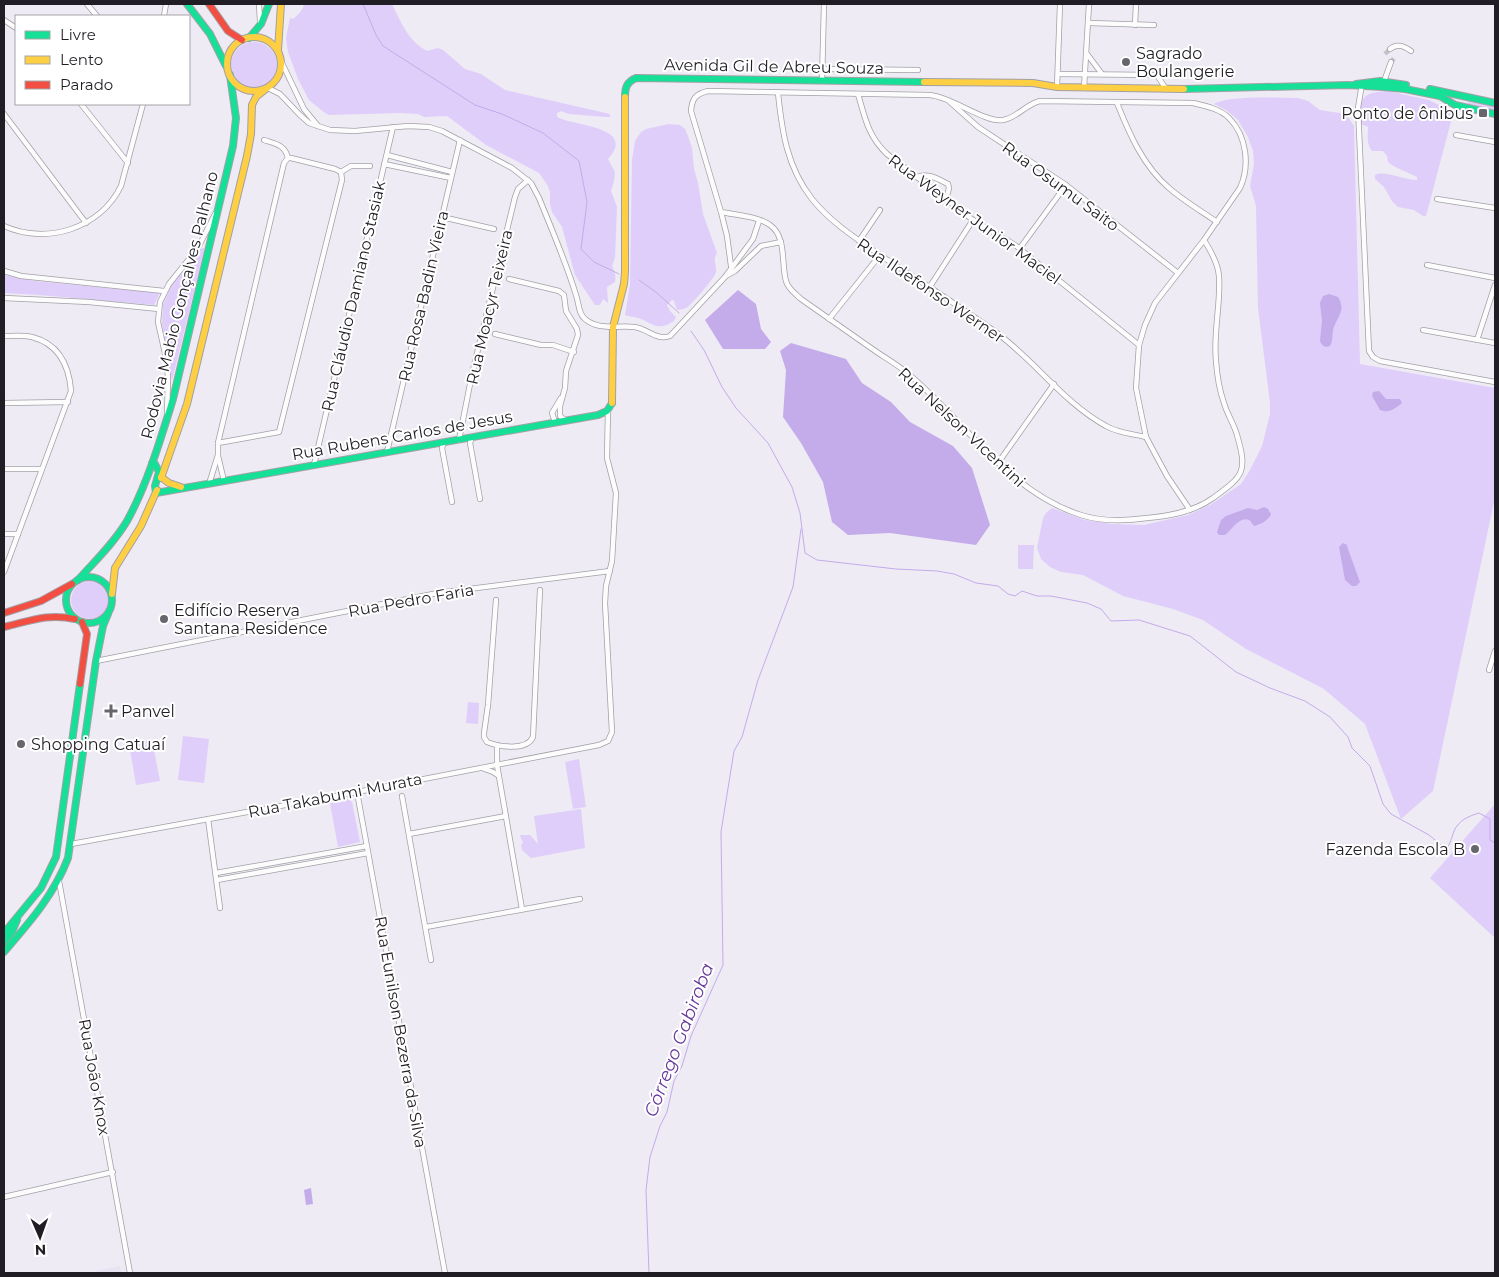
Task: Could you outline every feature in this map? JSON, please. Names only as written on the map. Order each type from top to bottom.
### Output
[{"type":"main road","points":[[187,4],[210,34],[235,83],[247,90],[257,91],[267,88]]},
{"type":"main road","points":[[209,4],[228,31],[246,39],[259,38],[268,41],[278,51]]},
{"type":"main road","points":[[229,73],[227,61],[230,52],[236,44],[246,39],[261,24],[269,4]]},
{"type":"main road","points":[[4,952],[46,901],[59,881],[68,858],[96,660],[103,626],[112,606],[112,579],[118,560],[137,534],[156,493],[187,404],[250,142],[252,105],[256,97],[274,83],[279,75],[281,62],[278,51],[281,4]]},
{"type":"main road","name":"Rodovia Mabio Gonçalves Palhano","points":[[77,581],[98,560],[119,534],[135,505],[166,424],[234,146],[236,129],[235,103],[229,73]]},
{"type":"main road","name":"Avenida Gil de Abreu Souza","points":[[613,327],[625,278],[625,88],[629,81],[636,78],[1033,84],[1084,88],[1207,90],[1384,84],[1495,103]]},
{"type":"main road","name":"Avenida Gil de Abreu Souza","points":[[1384,84],[1440,96],[1456,106],[1495,114]]},
{"type":"main road","points":[[1465,108],[1464,101],[1479,99]]},
{"type":"main road","points":[[608,411],[612,406],[613,397],[613,327]]},
{"type":"main road","name":"Rua Rubens Carlos de Jesus","points":[[156,493],[598,415],[608,411]]},
{"type":"main road","points":[[152,463],[155,464],[159,472],[155,486],[156,493]]},
{"type":"main road","points":[[162,477],[169,483],[184,488]]},
{"type":"main road","points":[[4,613],[22,609],[41,601],[86,577],[98,579],[106,583],[112,594]]},
{"type":"main road","points":[[4,933],[48,876],[58,852],[87,634],[79,620],[68,609],[66,600],[69,588],[77,581]]},
{"type":"main road","points":[[4,627],[46,615],[58,615],[97,622],[108,614]]},
{"type":"main road","points":[[4,942],[12,932],[17,917]]},
{"type":"street","points":[[87,4],[96,15]]},
{"type":"street","points":[[259,4],[261,24]]},
{"type":"street","points":[[822,81],[824,4]]},
{"type":"street","points":[[1057,87],[1060,4]]},
{"type":"street","points":[[1084,88],[1089,4]]},
{"type":"street","points":[[1135,25],[1136,4]]},
{"type":"street","points":[[4,20],[15,27]]},
{"type":"street","points":[[1089,23],[1154,25]]},
{"type":"street","points":[[1390,49],[1399,45],[1411,51]]},
{"type":"street","points":[[1087,54],[1102,74]]},
{"type":"street","points":[[281,62],[304,109],[319,127]]},
{"type":"street","points":[[1384,84],[1391,62]]},
{"type":"street","points":[[823,69],[918,70]]},
{"type":"street","points":[[1058,74],[1157,75],[1166,89]]},
{"type":"street","points":[[1362,84],[1358,108],[1369,350],[1373,357],[1380,361],[1495,382]]},
{"type":"street","points":[[267,88],[284,98],[304,119],[319,127],[337,131],[408,126],[429,127],[442,131],[512,168],[528,180],[540,198],[576,293],[580,312],[583,318],[590,322],[613,327],[635,327],[655,336],[667,338],[724,277],[753,239],[760,221]]},
{"type":"street","points":[[735,271],[731,266],[727,236],[721,212],[692,111],[694,96],[699,93],[708,91],[930,95],[945,98],[996,120],[1009,118],[1031,103],[1040,102],[1193,103],[1210,106],[1229,117],[1238,129],[1245,150],[1247,166],[1240,188],[1204,240],[1155,303],[1145,325],[1139,345],[1136,388],[1146,436],[1167,476],[1190,510]]},
{"type":"street","name":"Rua Ildefonso Werner","points":[[778,92],[782,132],[792,166],[813,200],[831,220],[859,241],[998,334],[1077,406],[1106,426],[1120,432],[1146,436]]},
{"type":"street","name":"Rua Weyner Junior Maciel","points":[[858,94],[869,131],[876,144],[886,154],[973,220],[1020,248],[1139,345]]},
{"type":"street","name":"Rua Osumu Saito","points":[[945,98],[978,126],[1066,185],[1178,273]]},
{"type":"street","points":[[1117,102],[1126,126],[1143,158],[1168,187],[1217,222]]},
{"type":"street","points":[[81,105],[128,163]]},
{"type":"street","points":[[4,226],[23,233],[41,235],[66,232],[86,223],[103,210],[121,186],[143,105]]},
{"type":"street","points":[[4,114],[86,223]]},
{"type":"street","points":[[978,126],[980,114]]},
{"type":"street","name":"Rua Cláudio Damiano Stasiak","points":[[314,465],[393,127]]},
{"type":"street","points":[[1456,135],[1495,142]]},
{"type":"street","points":[[264,140],[283,147],[288,158]]},
{"type":"street","name":"Rua Rosa Badin Vieira","points":[[387,452],[460,140]]},
{"type":"street","points":[[387,155],[452,172]]},
{"type":"street","points":[[288,158],[341,172]]},
{"type":"street","points":[[224,481],[218,455],[218,443],[284,163],[288,158]]},
{"type":"street","points":[[384,164],[451,178]]},
{"type":"street","points":[[341,172],[351,166],[370,166]]},
{"type":"street","points":[[218,443],[279,432],[342,180],[341,172]]},
{"type":"street","points":[[916,177],[924,174],[931,175],[948,184],[946,200]]},
{"type":"street","name":"Rua Moacyr Teixeira","points":[[459,440],[472,374],[515,197],[518,189],[528,180]]},
{"type":"street","points":[[1020,248],[1066,185]]},
{"type":"street","points":[[1437,199],[1495,208]]},
{"type":"street","points":[[166,424],[168,377],[166,358],[159,331],[158,308],[164,291],[198,248],[219,207]]},
{"type":"street","points":[[859,241],[880,210]]},
{"type":"street","name":"Rua Nelson VIcentini","points":[[721,212],[770,225],[778,234],[786,281],[791,290],[905,372],[949,412],[998,463],[1038,496],[1082,516],[1125,521],[1168,516],[1190,510],[1209,501],[1235,482],[1242,472],[1244,458],[1220,388],[1215,344],[1219,275],[1215,260],[1204,240]]},
{"type":"street","points":[[442,217],[494,229]]},
{"type":"street","points":[[929,288],[973,220]]},
{"type":"street","points":[[724,277],[735,271],[761,246],[780,242]]},
{"type":"street","points":[[828,318],[880,255]]},
{"type":"street","points":[[1427,265],[1495,278],[1495,287],[1476,340]]},
{"type":"street","points":[[4,271],[21,276],[164,291]]},
{"type":"street","points":[[509,279],[559,291],[563,294],[567,313],[578,334],[574,352],[566,371],[559,412],[560,416],[565,420]]},
{"type":"street","points":[[4,298],[89,302],[158,308]]},
{"type":"street","points":[[1423,330],[1495,343]]},
{"type":"street","points":[[495,334],[541,346],[553,345],[574,352]]},
{"type":"street","points":[[4,336],[31,337],[50,346],[66,364],[70,375],[71,391],[4,572]]},
{"type":"street","points":[[998,463],[1054,384]]},
{"type":"street","points":[[555,422],[552,413],[563,395]]},
{"type":"street","points":[[4,403],[68,402]]},
{"type":"street","points":[[608,411],[608,458],[616,493],[615,534],[610,571]]},
{"type":"street","points":[[472,437],[470,443],[480,499]]},
{"type":"street","points":[[444,442],[442,448],[452,502]]},
{"type":"street","points":[[208,484],[218,455]]},
{"type":"street","points":[[4,469],[41,469]]},
{"type":"street","points":[[4,534],[18,534]]},
{"type":"street","name":"Rua Pedro Faria","points":[[96,660],[438,593],[610,571]]},
{"type":"street","name":"Rua Takabumi Murata","points":[[71,844],[357,792],[498,763],[599,745],[608,741],[612,732],[606,603],[606,586],[610,571]]},
{"type":"street","points":[[496,600],[484,737],[486,742],[497,745],[525,746],[531,742],[533,737],[540,590]]},
{"type":"street","points":[[1489,670],[1495,651]]},
{"type":"street","points":[[497,745],[499,776],[522,909]]},
{"type":"street","points":[[498,763],[501,788]]},
{"type":"street","points":[[481,768],[499,776]]},
{"type":"street","name":"Rua Eunilson Bezerra da Silva","points":[[357,792],[445,1273]]},
{"type":"street","points":[[402,796],[432,960]]},
{"type":"street","points":[[409,834],[506,816]]},
{"type":"street","points":[[208,819],[220,908]]},
{"type":"street","points":[[216,873],[367,846]]},
{"type":"street","points":[[217,880],[368,853]]},
{"type":"street","points":[[292,859],[293,866]]},
{"type":"street","name":"Rua João Knox","points":[[59,881],[130,1273]]},
{"type":"street","points":[[426,927],[580,899]]},
{"type":"street","points":[[4,1197],[113,1172]]},
{"type":"shaded area","points":[[304,4],[392,4],[410,36],[420,47],[427,51],[438,48],[443,50],[465,69],[481,74],[505,90],[610,114],[610,117],[606,117],[569,114],[561,111],[557,113],[557,117],[599,129],[609,134],[615,140],[615,148],[608,159],[615,172],[611,191],[617,207],[615,258],[612,266],[615,272],[615,282],[607,287],[608,303],[603,299],[600,305],[595,305],[575,275],[562,227],[552,212],[548,186],[539,173],[486,145],[447,116],[424,117],[418,114],[400,113],[329,115],[309,100],[298,79],[288,52],[286,38],[290,18],[293,19],[297,16]]},
{"type":"shaded area","points":[[249,42],[259,42],[273,52],[277,65],[273,78],[267,84],[259,88],[249,88],[235,78],[231,70],[231,60],[241,46]]},
{"type":"shaded area","points":[[1388,91],[1429,100],[1451,111],[1453,114],[1426,216],[1414,210],[1398,207],[1384,187],[1375,179],[1375,175],[1389,174],[1417,180],[1417,177],[1388,162],[1387,156],[1383,151],[1372,151],[1368,142],[1368,127],[1361,124],[1360,108],[1364,98],[1372,93]]},
{"type":"shaded area","points":[[1242,98],[1298,98],[1308,101],[1320,110],[1346,114],[1354,126],[1360,364],[1495,388],[1495,497],[1433,791],[1401,819],[1365,724],[1324,689],[1246,649],[1203,620],[1173,609],[1123,596],[1083,575],[1061,572],[1050,567],[1041,559],[1037,548],[1043,518],[1052,508],[1085,520],[1112,524],[1144,525],[1188,515],[1210,505],[1241,484],[1250,470],[1262,446],[1270,414],[1258,308],[1256,206],[1250,186],[1254,164],[1253,151],[1248,137],[1238,120],[1226,110],[1214,104]]},
{"type":"shaded area","points":[[1468,102],[1495,106],[1495,111],[1467,105]]},
{"type":"shaded area","points":[[669,124],[680,125],[685,129],[692,148],[703,214],[717,253],[715,261],[716,272],[688,307],[677,310],[672,300],[667,305],[676,317],[674,321],[664,326],[657,326],[639,318],[625,315],[630,284],[632,160],[635,141],[641,132],[646,129]]},
{"type":"shaded area","points":[[202,248],[204,248],[204,251],[172,381],[162,324],[163,304],[171,286]]},
{"type":"shaded area","points":[[4,275],[35,281],[158,293],[159,295],[154,305],[4,293]]},
{"type":"shaded area","points":[[738,290],[756,304],[761,329],[771,342],[765,349],[723,349],[705,320]]},
{"type":"shaded area","points":[[1329,294],[1338,297],[1341,310],[1334,326],[1331,344],[1327,347],[1320,341],[1322,321],[1320,303],[1323,296]]},
{"type":"shaded area","points":[[791,343],[846,359],[862,383],[891,402],[910,422],[953,446],[972,468],[990,525],[976,545],[890,533],[848,535],[832,522],[823,482],[801,443],[783,417],[786,370],[780,351]]},
{"type":"shaded area","points":[[1379,391],[1386,399],[1400,399],[1402,403],[1390,411],[1380,410],[1372,396],[1373,392]]},
{"type":"shaded area","points":[[1264,507],[1271,514],[1262,523],[1254,526],[1250,520],[1245,519],[1225,535],[1219,535],[1217,532],[1221,520],[1226,516],[1248,508],[1257,510]]},
{"type":"shaded area","points":[[1343,543],[1347,545],[1360,582],[1356,586],[1352,586],[1345,580],[1339,547]]},
{"type":"shaded area","points":[[1018,545],[1034,545],[1033,569],[1018,569]]},
{"type":"shaded area","points":[[90,581],[104,586],[109,600],[104,614],[90,619],[76,614],[71,600],[76,586]]},
{"type":"shaded area","points":[[468,702],[479,703],[478,724],[466,723]]},
{"type":"shaded area","points":[[183,736],[209,739],[204,783],[178,780]]},
{"type":"shaded area","points":[[152,740],[160,781],[136,785],[129,744]]},
{"type":"shaded area","points":[[579,759],[586,807],[573,809],[565,762]]},
{"type":"shaded area","points":[[348,799],[352,802],[360,842],[338,847],[330,803]]},
{"type":"shaded area","name":"Fazenda Escola B","points":[[1495,804],[1495,938],[1430,878]]},
{"type":"shaded area","points":[[581,809],[585,848],[531,858],[522,850],[521,835],[530,835],[538,844],[534,816]]},
{"type":"shaded area","points":[[311,1188],[313,1204],[306,1205],[304,1190]]},
{"type":"shaded area","points":[[120,1266],[121,1273],[88,1273]]},
{"type":"waterway","points":[[363,4],[376,35],[383,46],[475,105],[502,114],[543,133],[579,161],[587,202],[581,249],[594,262],[619,274]]},
{"type":"waterway","points":[[639,280],[679,313]]},
{"type":"waterway","points":[[691,331],[704,350],[722,387],[736,408],[768,443],[792,487],[800,513],[805,553],[817,560],[954,574],[976,583],[998,586],[1008,594],[1015,596],[1022,591],[1037,596],[1051,596],[1087,603],[1101,609],[1111,621],[1139,620],[1190,636],[1236,672],[1270,688],[1305,701],[1330,717],[1348,737],[1352,748],[1370,766],[1383,804],[1391,814],[1429,835],[1446,849],[1461,821],[1479,813],[1490,819],[1490,840],[1495,843]]},
{"type":"waterway","name":"Córrego Gabiroba","points":[[649,1273],[646,1190],[650,1157],[660,1126],[667,1112],[674,1081],[682,1066],[691,1036],[723,965],[721,832],[734,751],[742,737],[758,680],[793,587],[801,529]]},
{"type":"tunnel","points":[[1385,54],[1390,49]]},
{"type":"tunnel","points":[[1391,62],[1395,57]]},
{"type":"traffic: fast","points":[[187,4],[210,34],[226,66]]},
{"type":"traffic: fast","points":[[249,38],[261,24],[269,4]]},
{"type":"traffic: fast","points":[[78,580],[110,544],[127,521],[147,477],[173,399],[233,146],[236,118],[230,75]]},
{"type":"traffic: fast","points":[[625,97],[627,85],[636,78],[924,82]]},
{"type":"traffic: fast","points":[[1356,84],[1380,81],[1406,85]]},
{"type":"traffic: fast","points":[[1184,89],[1348,85],[1383,87],[1440,96],[1455,105],[1495,114]]},
{"type":"traffic: fast","points":[[1430,89],[1495,103]]},
{"type":"traffic: fast","points":[[152,463],[155,464],[159,472],[155,486],[156,493],[598,415],[607,411],[612,403]]},
{"type":"traffic: fast","points":[[85,577],[93,577],[102,581],[108,587],[112,600],[108,613],[102,619],[93,623],[85,623],[76,619],[70,613],[66,604],[66,596],[70,587],[76,581],[85,577]]},
{"type":"traffic: fast","points":[[4,952],[32,919],[48,896],[68,858],[96,661],[103,626],[108,614]]},
{"type":"traffic: fast","points":[[4,933],[41,888],[56,857],[80,684]]},
{"type":"traffic: fast","points":[[4,942],[12,932],[17,920]]},
{"type":"traffic: slow","points":[[278,50],[281,4]]},
{"type":"traffic: slow","points":[[254,37],[264,39],[273,45],[279,54],[281,64],[279,74],[273,83],[264,89],[254,91],[244,89],[235,83],[229,74],[227,64],[229,54],[235,45],[244,39],[254,37]]},
{"type":"traffic: slow","points":[[924,82],[1033,83],[1057,87],[1184,89]]},
{"type":"traffic: slow","points":[[161,478],[187,404],[247,156],[251,134],[252,105],[256,97],[266,89]]},
{"type":"traffic: slow","points":[[612,403],[613,327],[624,284],[625,272],[625,97]]},
{"type":"traffic: slow","points":[[161,477],[169,483],[181,487]]},
{"type":"traffic: slow","points":[[112,594],[115,568],[141,526],[157,490]]},
{"type":"traffic: jam","points":[[209,4],[228,31],[242,40]]},
{"type":"traffic: jam","points":[[4,613],[41,601],[72,584]]},
{"type":"traffic: jam","points":[[4,627],[47,617],[75,619]]},
{"type":"traffic: jam","points":[[80,684],[87,634],[82,622]]},
{"type":"place","name":"Sagrado Boulangerie","points":[[1126,62]]},
{"type":"place","name":"Ponto de ônibus","points":[[1483,113]]},
{"type":"place","name":"Edifício Reserva Santana Residence","points":[[164,619]]},
{"type":"place","name":"Panvel","points":[[111,711]]},
{"type":"place","name":"Shopping Catuaí","points":[[21,744]]},
{"type":"place","name":"Fazenda Escola B","points":[[1475,849]]}]
